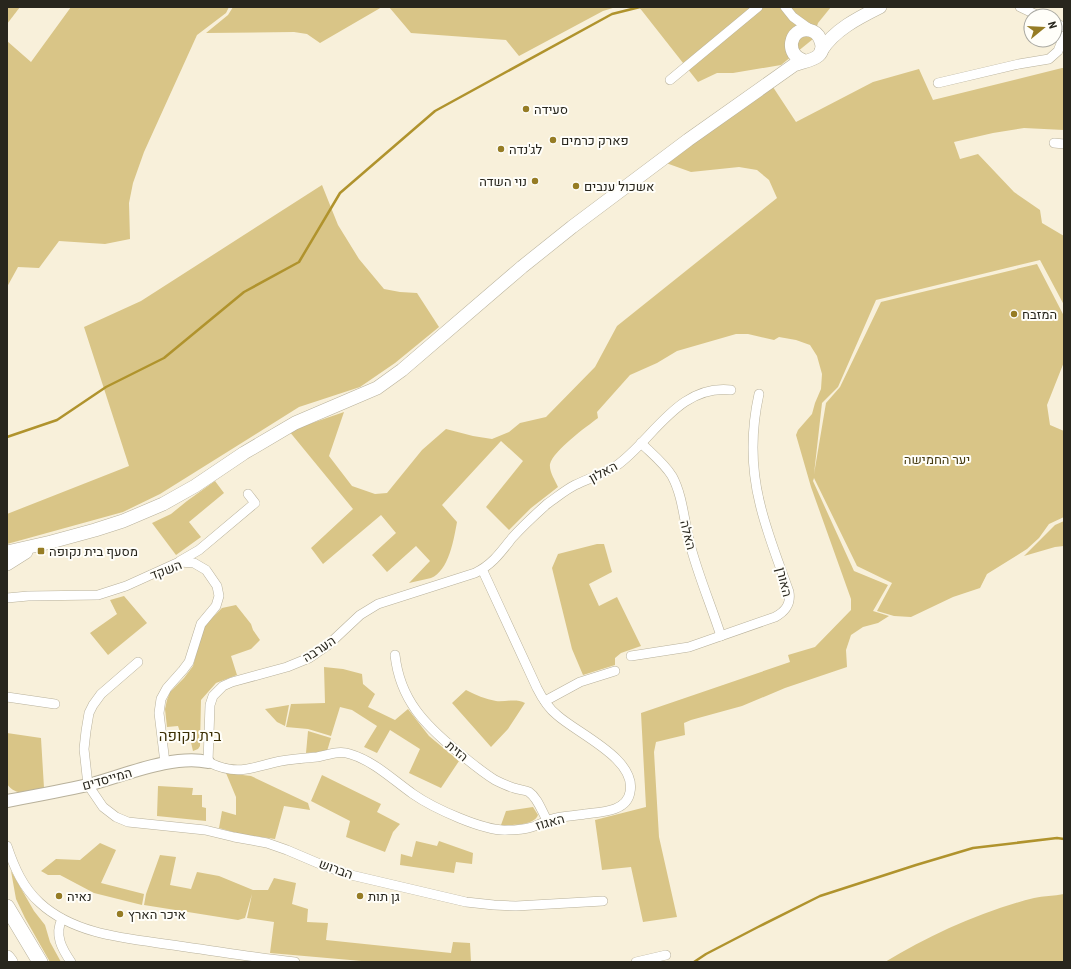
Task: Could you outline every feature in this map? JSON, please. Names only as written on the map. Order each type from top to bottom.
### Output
[{"type":"highway","points":[[7,907],[40,962]]},
{"type":"highway","points":[[7,928],[33,962]]},
{"type":"highway","points":[[7,958],[10,962]]},
{"type":"main road","points":[[7,552],[37,546],[109,525],[163,504],[195,486],[238,456],[295,423],[377,388],[402,370],[522,267],[572,227],[688,140],[794,65],[815,59],[831,38],[844,28],[880,7]]},
{"type":"main road","points":[[770,82],[782,66],[792,43],[801,31],[830,32],[844,28]]},
{"type":"main road","points":[[813,32],[821,41],[821,51]]},
{"type":"main road","points":[[792,43],[796,57],[805,61]]},
{"type":"main road","points":[[7,564],[37,546]]},
{"type":"street","points":[[670,80],[758,7]]},
{"type":"street","points":[[788,11],[813,32]]},
{"type":"street","points":[[788,11],[793,24],[792,43]]},
{"type":"street","points":[[938,83],[1019,64],[1049,59],[1058,51],[1064,36]]},
{"type":"street","points":[[1054,143],[1064,144]]},
{"type":"street","name":"האלון","points":[[482,570],[497,558],[513,537],[546,505],[574,486],[611,469],[628,456],[665,417],[688,400],[709,391],[721,389],[731,390]]},
{"type":"street","name":"האורן","points":[[631,656],[695,646],[775,617],[786,610],[790,600],[789,592],[761,509],[756,486],[753,436],[755,411],[759,394]]},
{"type":"street","name":"האלה","points":[[641,443],[665,467],[674,481],[695,561],[721,636]]},
{"type":"street","points":[[179,562],[199,550],[255,503],[248,494]]},
{"type":"street","name":"השקד","points":[[7,598],[28,596],[98,595],[131,584],[179,562],[191,562],[203,568],[215,581],[219,589],[219,596],[216,606],[204,619],[199,628],[194,650],[189,662],[161,697],[159,712],[165,763]]},
{"type":"street","name":"האגוז","points":[[208,762],[224,769],[245,770],[283,761],[317,757],[338,752],[347,753],[381,770],[416,797],[432,806],[486,828],[498,830],[530,827],[547,820],[615,808],[622,805],[630,794],[631,787],[627,772],[620,761],[557,716],[544,701],[482,570]]},
{"type":"street","name":"הערבה","points":[[208,762],[210,705],[213,696],[223,686],[235,681],[287,667],[309,658],[328,645],[360,615],[378,604],[482,570]]},
{"type":"street","name":"הזית","points":[[395,655],[402,687],[413,707],[424,721],[487,775],[505,785],[531,794],[547,820]]},
{"type":"street","points":[[88,785],[84,749],[89,713],[101,694],[138,662]]},
{"type":"street","points":[[544,701],[580,682],[615,672]]},
{"type":"street","points":[[7,697],[54,704]]},
{"type":"street","name":"המייסדים","points":[[7,801],[88,785],[158,764],[202,761],[208,762]]},
{"type":"street","name":"הברוש","points":[[88,785],[103,807],[111,814],[128,822],[205,830],[267,843],[351,875],[445,898],[505,906],[603,901]]},
{"type":"street","points":[[7,846],[16,870],[31,894],[40,903],[62,919],[89,930],[119,936],[295,962]]},
{"type":"street","points":[[62,919],[59,929],[59,939],[63,950],[71,962]]},
{"type":"street","points":[[636,962],[663,958]]},
{"type":"green space","points":[[7,7],[20,7],[7,24]]},
{"type":"green space","points":[[71,7],[229,7],[226,13],[197,35],[144,152],[133,183],[129,203],[130,239],[105,244],[59,241],[39,268],[18,267],[7,287],[7,41],[31,62]]},
{"type":"green space","points":[[233,7],[382,7],[320,43],[307,34],[294,32],[206,33],[228,15]]},
{"type":"green space","points":[[389,7],[616,7],[603,11],[519,56],[506,40],[411,33]]},
{"type":"green space","points":[[639,7],[831,7],[818,23],[813,39],[781,65],[733,73],[717,73],[698,82]]},
{"type":"green space","name":"יער החמישה","points":[[1064,68],[1064,130],[1024,128],[954,142],[960,159],[978,154],[1014,192],[1040,210],[1042,223],[1064,236],[1064,305],[1040,260],[876,300],[838,387],[822,403],[814,474],[826,403],[840,387],[881,302],[1037,264],[1064,316],[1064,362],[1047,405],[1050,425],[1064,431],[1064,517],[1049,524],[1039,538],[1027,549],[987,574],[980,588],[953,597],[911,617],[894,616],[877,611],[892,583],[857,566],[814,478],[813,481],[854,571],[888,585],[873,611],[889,616],[878,623],[863,627],[851,635],[846,650],[847,667],[785,688],[742,706],[691,720],[684,723],[685,735],[656,742],[654,752],[659,837],[677,917],[643,922],[631,867],[602,870],[595,820],[646,807],[641,713],[790,662],[788,655],[815,647],[851,610],[851,599],[811,487],[796,435],[798,430],[812,414],[821,389],[822,374],[817,356],[810,345],[796,340],[779,337],[774,340],[748,334],[736,334],[677,351],[657,363],[630,375],[597,412],[598,418],[571,439],[553,458],[550,464],[550,470],[558,487],[531,508],[509,530],[486,507],[523,461],[501,441],[442,505],[457,522],[450,553],[442,569],[431,578],[409,583],[430,561],[416,546],[387,572],[372,555],[396,533],[381,515],[323,564],[311,548],[353,509],[289,431],[344,412],[329,456],[352,486],[375,494],[387,493],[422,450],[446,429],[492,439],[509,432],[520,423],[546,417],[595,367],[617,326],[777,198],[769,180],[757,170],[739,167],[691,172],[666,163],[773,87],[796,122],[873,82],[919,69],[933,100]]},
{"type":"green space","points":[[322,185],[338,225],[359,259],[384,289],[417,293],[439,327],[395,363],[360,387],[299,407],[160,494],[123,512],[7,544],[7,514],[129,466],[84,327],[141,301]]},
{"type":"green space","points":[[215,481],[224,493],[189,522],[201,537],[176,555],[152,523],[171,514]]},
{"type":"green space","points":[[1064,521],[1064,546],[1055,547],[1024,556],[1055,525]]},
{"type":"green space","points":[[597,544],[604,544],[612,572],[589,584],[599,606],[617,597],[641,646],[621,653],[615,658],[615,665],[583,675],[572,649],[552,568],[558,554]]},
{"type":"green space","points":[[124,596],[147,623],[108,655],[90,633],[117,614],[110,600]]},
{"type":"green space","points":[[236,605],[251,624],[260,640],[251,649],[231,656],[237,675],[216,683],[201,700],[200,746],[198,749],[193,751],[189,734],[181,735],[178,726],[167,727],[165,709],[167,700],[170,692],[184,678],[193,666],[204,626],[222,608]]},
{"type":"green space","points":[[324,667],[343,669],[362,674],[363,684],[375,694],[368,707],[395,720],[408,709],[429,736],[459,761],[441,788],[409,773],[420,749],[390,730],[377,753],[364,747],[377,726],[352,710],[340,707],[331,736],[308,729],[286,727],[291,704],[325,703]]},
{"type":"green space","points":[[466,690],[481,697],[496,701],[515,700],[525,703],[508,729],[491,747],[452,703]]},
{"type":"green space","points":[[289,705],[285,726],[277,722],[265,709]]},
{"type":"green space","points":[[308,731],[331,738],[327,751],[306,753]]},
{"type":"green space","points":[[7,733],[41,738],[44,788],[29,792],[19,792],[15,791],[7,784]]},
{"type":"green space","points":[[226,773],[251,776],[308,803],[310,810],[284,806],[275,839],[240,834],[219,828],[222,811],[236,815],[236,797]]},
{"type":"green space","points":[[322,775],[381,804],[377,812],[400,824],[393,832],[385,852],[346,837],[350,821],[311,801]]},
{"type":"green space","points":[[158,786],[193,788],[192,795],[202,795],[202,807],[206,808],[206,821],[157,816]]},
{"type":"green space","points":[[533,807],[538,815],[536,819],[522,824],[501,825],[506,811]]},
{"type":"green space","points":[[416,841],[437,846],[439,841],[473,853],[472,864],[456,862],[454,873],[400,865],[401,854],[412,857]]},
{"type":"green space","points":[[100,843],[116,850],[101,883],[144,894],[142,905],[94,893],[60,875],[48,875],[41,871],[56,859],[80,860]]},
{"type":"green space","points":[[160,855],[176,857],[170,885],[191,889],[197,872],[219,876],[253,890],[268,890],[274,878],[296,883],[292,904],[308,909],[307,922],[328,923],[326,940],[451,953],[453,942],[470,943],[471,962],[373,962],[270,953],[274,922],[247,918],[252,894],[245,918],[238,920],[144,905],[146,894]]},
{"type":"green space","points":[[11,871],[34,911],[45,925],[50,942],[61,962],[50,962],[25,918],[16,899]]},
{"type":"green space","points":[[1064,894],[1064,962],[885,962],[938,933],[976,917],[1034,898]]},
{"type":"waterway","points":[[7,437],[57,420],[106,387],[164,358],[244,292],[299,262],[340,193],[435,111],[612,14],[640,7]]},
{"type":"waterway","points":[[694,962],[706,954],[820,896],[973,848],[1057,838],[1064,839]]},
{"type":"place","name":"סעידה","points":[[526,109]]},
{"type":"place","name":"פארק כרמים","points":[[553,140]]},
{"type":"place","name":"לג'נדה","points":[[501,149]]},
{"type":"place","name":"נוי השדה","points":[[535,181]]},
{"type":"place","name":"אשכול ענבים","points":[[576,186]]},
{"type":"place","name":"המזבח","points":[[1014,314]]},
{"type":"place","name":"מסעף בית נקופה","points":[[41,551]]},
{"type":"place","name":"נאיה","points":[[59,896]]},
{"type":"place","name":"גן תות","points":[[360,896]]},
{"type":"place","name":"איכר הארץ","points":[[120,914]]},
{"type":"district","name":"בית נקופה","points":[[190,736]]}]
